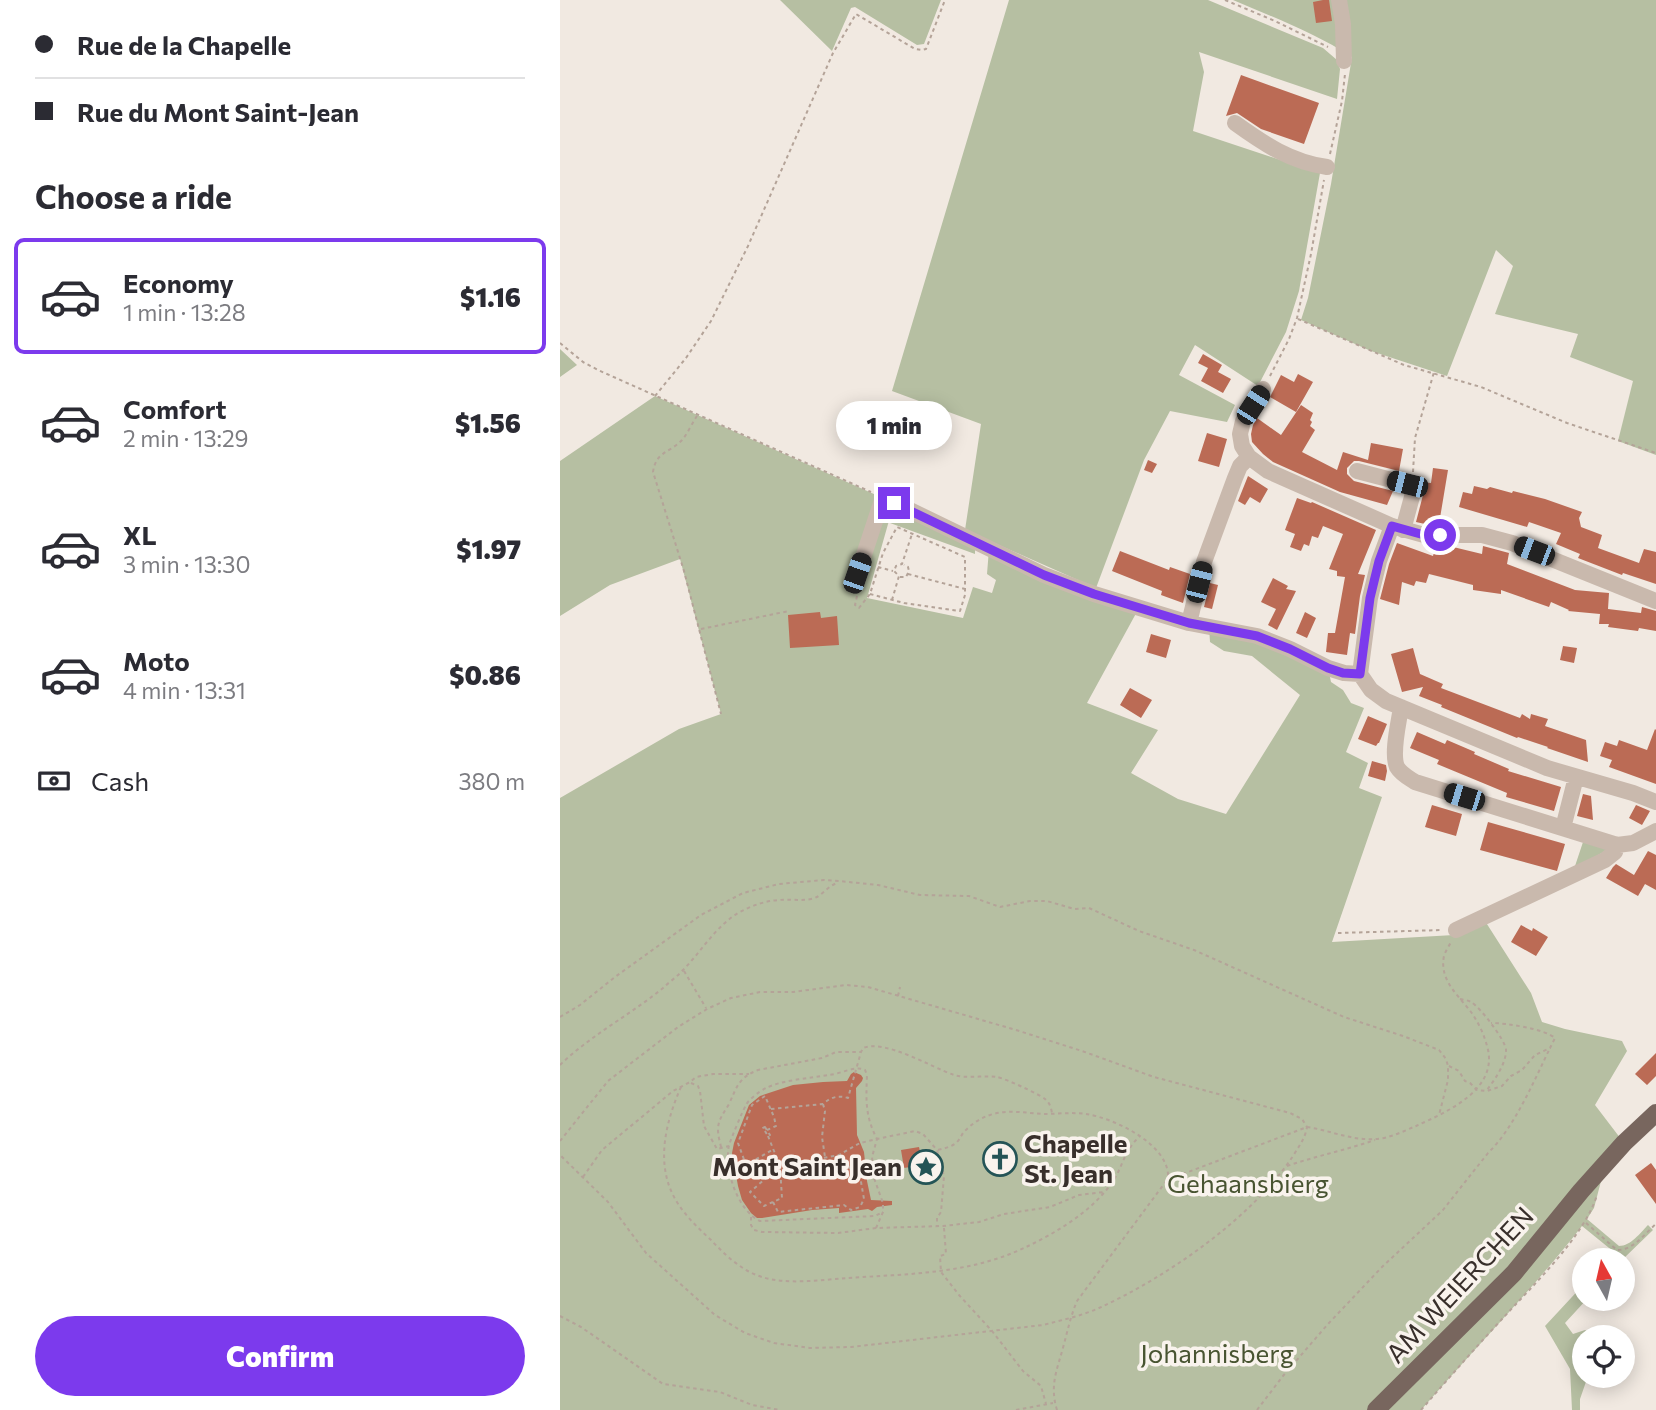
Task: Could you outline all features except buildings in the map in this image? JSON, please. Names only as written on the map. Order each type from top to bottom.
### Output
[{"type":"main road","name":"AM WEIERCHEN","points":[[1376,1410],[1514,1273],[1606,1162],[1656,1114]]},
{"type":"street","points":[[1339,0],[1344,61]]},
{"type":"street","points":[[1236,123],[1265,145],[1310,165],[1327,167]]},
{"type":"street","points":[[1263,389],[1243,421],[1240,433],[1242,446],[1249,457],[1268,471],[1397,528],[1424,535],[1482,535],[1511,543],[1656,601]]},
{"type":"street","points":[[1189,623],[1204,562],[1240,466],[1249,457]]},
{"type":"street","points":[[1357,471],[1407,484],[1413,493],[1379,561],[1370,598],[1360,674],[1371,690],[1386,701],[1547,768],[1656,802]]},
{"type":"street","points":[[855,582],[883,498],[1044,575],[1094,594],[1189,623],[1257,636],[1328,668],[1343,673],[1360,674]]},
{"type":"street","points":[[1401,707],[1395,752],[1397,766],[1415,782],[1617,845],[1633,843],[1656,831]]},
{"type":"street","points":[[1563,828],[1576,777]]},
{"type":"street","points":[[1456,930],[1605,860],[1615,852],[1617,845]]},
{"type":"path","points":[[656,396],[711,321],[748,246],[833,52],[856,14],[915,50],[922,50],[926,49],[945,0]]},
{"type":"path","points":[[1225,0],[1329,47],[1344,61],[1345,69],[1342,101],[1297,318],[1263,389]]},
{"type":"path","points":[[1297,318],[1404,365],[1481,387],[1567,423],[1656,453]]},
{"type":"path","points":[[560,343],[583,362],[869,491]]},
{"type":"path","points":[[1411,487],[1415,438],[1434,372]]},
{"type":"path","points":[[697,415],[682,440],[659,456],[653,472],[700,629],[721,714]]},
{"type":"path","points":[[855,605],[859,608],[870,594],[883,553],[897,527],[965,558]]},
{"type":"path","points":[[902,564],[912,533]]},
{"type":"path","points":[[870,594],[960,611],[965,595],[965,558],[970,540]]},
{"type":"path","points":[[878,567],[894,571],[903,578],[909,571],[908,566],[902,564],[896,566],[894,571]]},
{"type":"path","points":[[908,574],[965,590]]},
{"type":"path","points":[[892,600],[899,576]]},
{"type":"path","points":[[700,629],[789,611]]},
{"type":"path","points":[[560,1065],[683,970],[715,933],[737,914],[760,903],[821,896],[829,886],[839,881]]},
{"type":"path","points":[[560,1017],[701,915],[743,893],[779,884],[839,881],[920,895],[969,895],[1000,906],[1048,901],[1074,909],[1089,908],[1139,931],[1194,950],[1344,1017],[1403,1035],[1439,1050],[1448,1066],[1448,1080],[1439,1115]]},
{"type":"path","points":[[1286,1166],[1376,1140],[1439,1115],[1477,1090],[1489,1062],[1488,1048],[1482,1032],[1472,1013],[1448,984],[1444,972],[1444,957],[1456,930],[1338,933]]},
{"type":"path","points":[[683,970],[707,1009]]},
{"type":"path","points":[[560,1141],[608,1081],[678,1027],[707,1009],[731,998],[760,992],[793,992],[846,985],[868,988],[1016,1030],[1154,1077],[1290,1113],[1302,1119],[1307,1127],[1305,1137],[1286,1166],[1268,1188],[1228,1226],[1190,1256],[1099,1308],[1043,1325],[851,1347],[810,1348],[774,1343],[745,1333],[715,1315],[646,1253],[608,1202],[560,1155]]},
{"type":"path","points":[[897,997],[901,987]]},
{"type":"path","points":[[1459,999],[1472,1002],[1502,1036],[1506,1048],[1497,1076],[1487,1091]]},
{"type":"path","points":[[1257,1410],[1328,1324],[1382,1267],[1443,1210],[1496,1146],[1525,1099],[1555,1038],[1503,1023],[1491,1023]]},
{"type":"path","points":[[771,1109],[823,1104],[838,1096],[848,1098],[861,1052],[868,1045],[897,1049],[914,1059],[957,1076],[999,1077],[1044,1098],[1051,1106],[1052,1113]]},
{"type":"path","points":[[1448,1066],[1460,1070],[1465,1081],[1477,1090],[1487,1091],[1502,1086],[1535,1055],[1550,1048]]},
{"type":"path","points":[[583,1178],[602,1150],[656,1103],[696,1077],[748,1074],[822,1058],[836,1052],[861,1052]]},
{"type":"path","points":[[876,1228],[883,1212],[883,1203],[874,1178],[872,1157],[877,1139],[866,1107],[865,1070],[858,1068],[765,1088],[747,1103],[729,1146],[734,1187],[751,1217],[760,1221],[875,1216],[883,1212]]},
{"type":"path","points":[[721,1147],[718,1132],[720,1119],[736,1087],[748,1074]]},
{"type":"path","points":[[690,1082],[701,1091],[704,1126],[710,1139],[717,1149],[729,1146]]},
{"type":"path","points":[[681,1087],[674,1102],[664,1143],[665,1171],[674,1196],[692,1222],[721,1251],[746,1271],[764,1278],[800,1281],[941,1272],[992,1261],[1024,1248],[1087,1209],[1114,1180],[1129,1148],[1140,1136]]},
{"type":"path","points":[[773,1149],[746,1165],[738,1143],[752,1105],[765,1096],[776,1126],[767,1130],[780,1166],[782,1198],[764,1206],[750,1192],[780,1166],[839,1155],[860,1143],[877,1139],[915,1131],[923,1134],[937,1150],[945,1183],[937,1227]]},
{"type":"path","points":[[823,1104],[825,1111],[822,1137],[825,1158]]},
{"type":"path","points":[[937,1150],[950,1147],[965,1130],[987,1115],[1013,1111],[1067,1112],[1089,1114],[1140,1136],[1165,1162],[1167,1180],[1077,1301],[1055,1371],[1053,1392],[1056,1410]]},
{"type":"path","points":[[1167,1180],[1307,1127],[1335,1135],[1376,1140]]},
{"type":"path","points":[[773,1202],[778,1212],[844,1205],[852,1210],[860,1207],[864,1199],[857,1159],[849,1168],[840,1161],[839,1155]]},
{"type":"path","points":[[1421,1410],[1550,1267],[1586,1222],[1600,1188]]},
{"type":"path","points":[[751,1217],[754,1230],[762,1232],[838,1233],[876,1228],[937,1227],[979,1222],[1004,1214],[1050,1207],[1079,1195],[1105,1192]]},
{"type":"path","points":[[1586,1222],[1617,1250],[1631,1247],[1656,1224]]},
{"type":"path","points":[[943,1226],[946,1254],[940,1256],[941,1272],[1023,1371],[1041,1386],[1046,1404]]},
{"type":"path","points":[[560,1316],[581,1327],[663,1384],[720,1392],[752,1405],[779,1410]]},
{"type":"path","points":[[1016,1410],[1054,1402]]},
{"type":"green space","points":[[780,0],[941,0],[924,44],[917,45],[855,7],[851,8],[832,51]]},
{"type":"green space","points":[[1009,0],[1208,0],[1323,48],[1337,60],[1340,69],[1337,99],[1199,52],[1204,72],[1193,131],[1320,173],[1299,291],[1286,332],[1258,386],[1195,345],[1179,375],[1235,405],[1227,422],[1170,411],[1144,460],[1096,588],[965,530],[981,424],[892,391]]},
{"type":"green space","points":[[1233,0],[1656,0],[1656,455],[1618,441],[1633,381],[1570,357],[1578,334],[1495,314],[1513,266],[1496,250],[1447,376],[1371,351],[1301,320],[1331,184],[1352,57],[1309,33]]},
{"type":"green space","points":[[560,349],[577,365],[560,377]]},
{"type":"green space","name":"Gehaansbierg","points":[[655,396],[894,503],[867,598],[963,618],[973,587],[992,593],[996,580],[987,574],[989,549],[1139,608],[1087,703],[1158,730],[1131,773],[1178,799],[1226,814],[1300,695],[1252,656],[1224,651],[1210,642],[1209,627],[1328,668],[1331,682],[1343,690],[1351,703],[1364,708],[1346,752],[1368,763],[1359,788],[1382,797],[1332,942],[1454,935],[1485,921],[1531,993],[1542,1022],[1622,1041],[1627,1051],[1595,1105],[1624,1143],[1606,1162],[1594,1208],[1587,1219],[1619,1246],[1631,1241],[1648,1225],[1653,1230],[1634,1248],[1609,1248],[1582,1226],[1421,1410],[560,1410],[560,798],[679,729],[721,714],[680,559],[610,585],[560,616],[560,461]]},
{"type":"green space","points":[[894,508],[975,544],[975,554],[890,523]]},
{"type":"green space","points":[[1584,839],[1604,845],[1607,850],[1574,869]]},
{"type":"green space","points":[[1572,1297],[1572,1311],[1576,1311],[1565,1323],[1572,1333],[1572,1388],[1584,1388],[1580,1410],[1572,1410],[1570,1369],[1545,1326]]},
{"type":"place","name":"Chapelle St. Jean","points":[[1000,1159]]},
{"type":"place","name":"Mont Saint Jean","points":[[926,1167]]},
{"type":"route","points":[[894,503],[1044,575],[1094,594],[1189,623],[1257,636],[1328,668],[1343,673],[1360,674],[1370,598],[1379,561],[1392,526],[1424,535],[1440,535]]},
{"type":"park label","name":"Johannisberg","points":[[1217,1354]]}]
